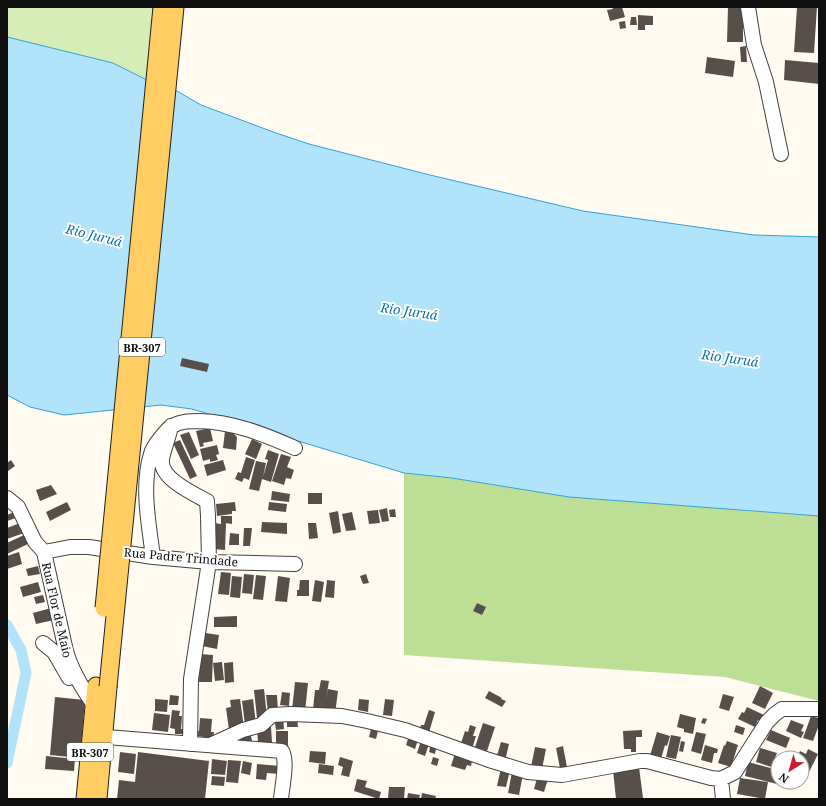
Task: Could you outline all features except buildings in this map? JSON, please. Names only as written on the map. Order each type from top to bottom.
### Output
[{"type":"main road","name":"BR-307","points":[[98,799],[98,696],[162,7]]},
{"type":"main road","name":"BR-307","points":[[98,696],[175,7]]},
{"type":"main road","name":"BR-307","points":[[85,799],[98,736]]},
{"type":"street","points":[[748,7],[754,45],[766,82],[781,154]]},
{"type":"street","points":[[154,557],[146,505],[148,468],[151,453],[159,439],[171,426],[187,421],[217,422],[239,426],[295,448]]},
{"type":"street","points":[[171,426],[162,460],[166,475],[185,489],[207,501],[208,516],[209,562],[191,679],[190,744]]},
{"type":"street","name":"Rua Flor de Maio","points":[[7,498],[18,507],[36,542],[44,552],[70,666],[98,696]]},
{"type":"street","name":"Rua Padre Trindade","points":[[44,552],[70,547],[89,547],[154,557],[209,562],[295,564]]},
{"type":"street","points":[[43,643],[54,652],[75,688],[98,696]]},
{"type":"street","points":[[210,745],[243,730],[261,725],[272,715],[342,716],[405,730],[489,760],[528,772],[562,775],[647,761],[716,778],[735,772],[767,722],[782,709],[819,709]]},
{"type":"street","points":[[98,736],[282,751],[285,755],[281,799]]},
{"type":"street","points":[[716,778],[727,798]]},
{"type":"green space","points":[[7,7],[154,7],[147,80],[113,63],[7,37]]},
{"type":"green space","points":[[404,473],[748,511],[819,516],[819,701],[725,677],[404,655]]},
{"type":"water","name":"Rio Juruá","points":[[7,37],[113,63],[147,80],[177,91],[201,105],[276,133],[309,144],[430,175],[583,211],[754,235],[819,237],[819,516],[569,497],[452,478],[404,473],[192,409],[161,405],[64,415],[30,407],[7,395]]},
{"type":"waterway","points":[[7,625],[21,650],[26,673],[7,763]]}]
